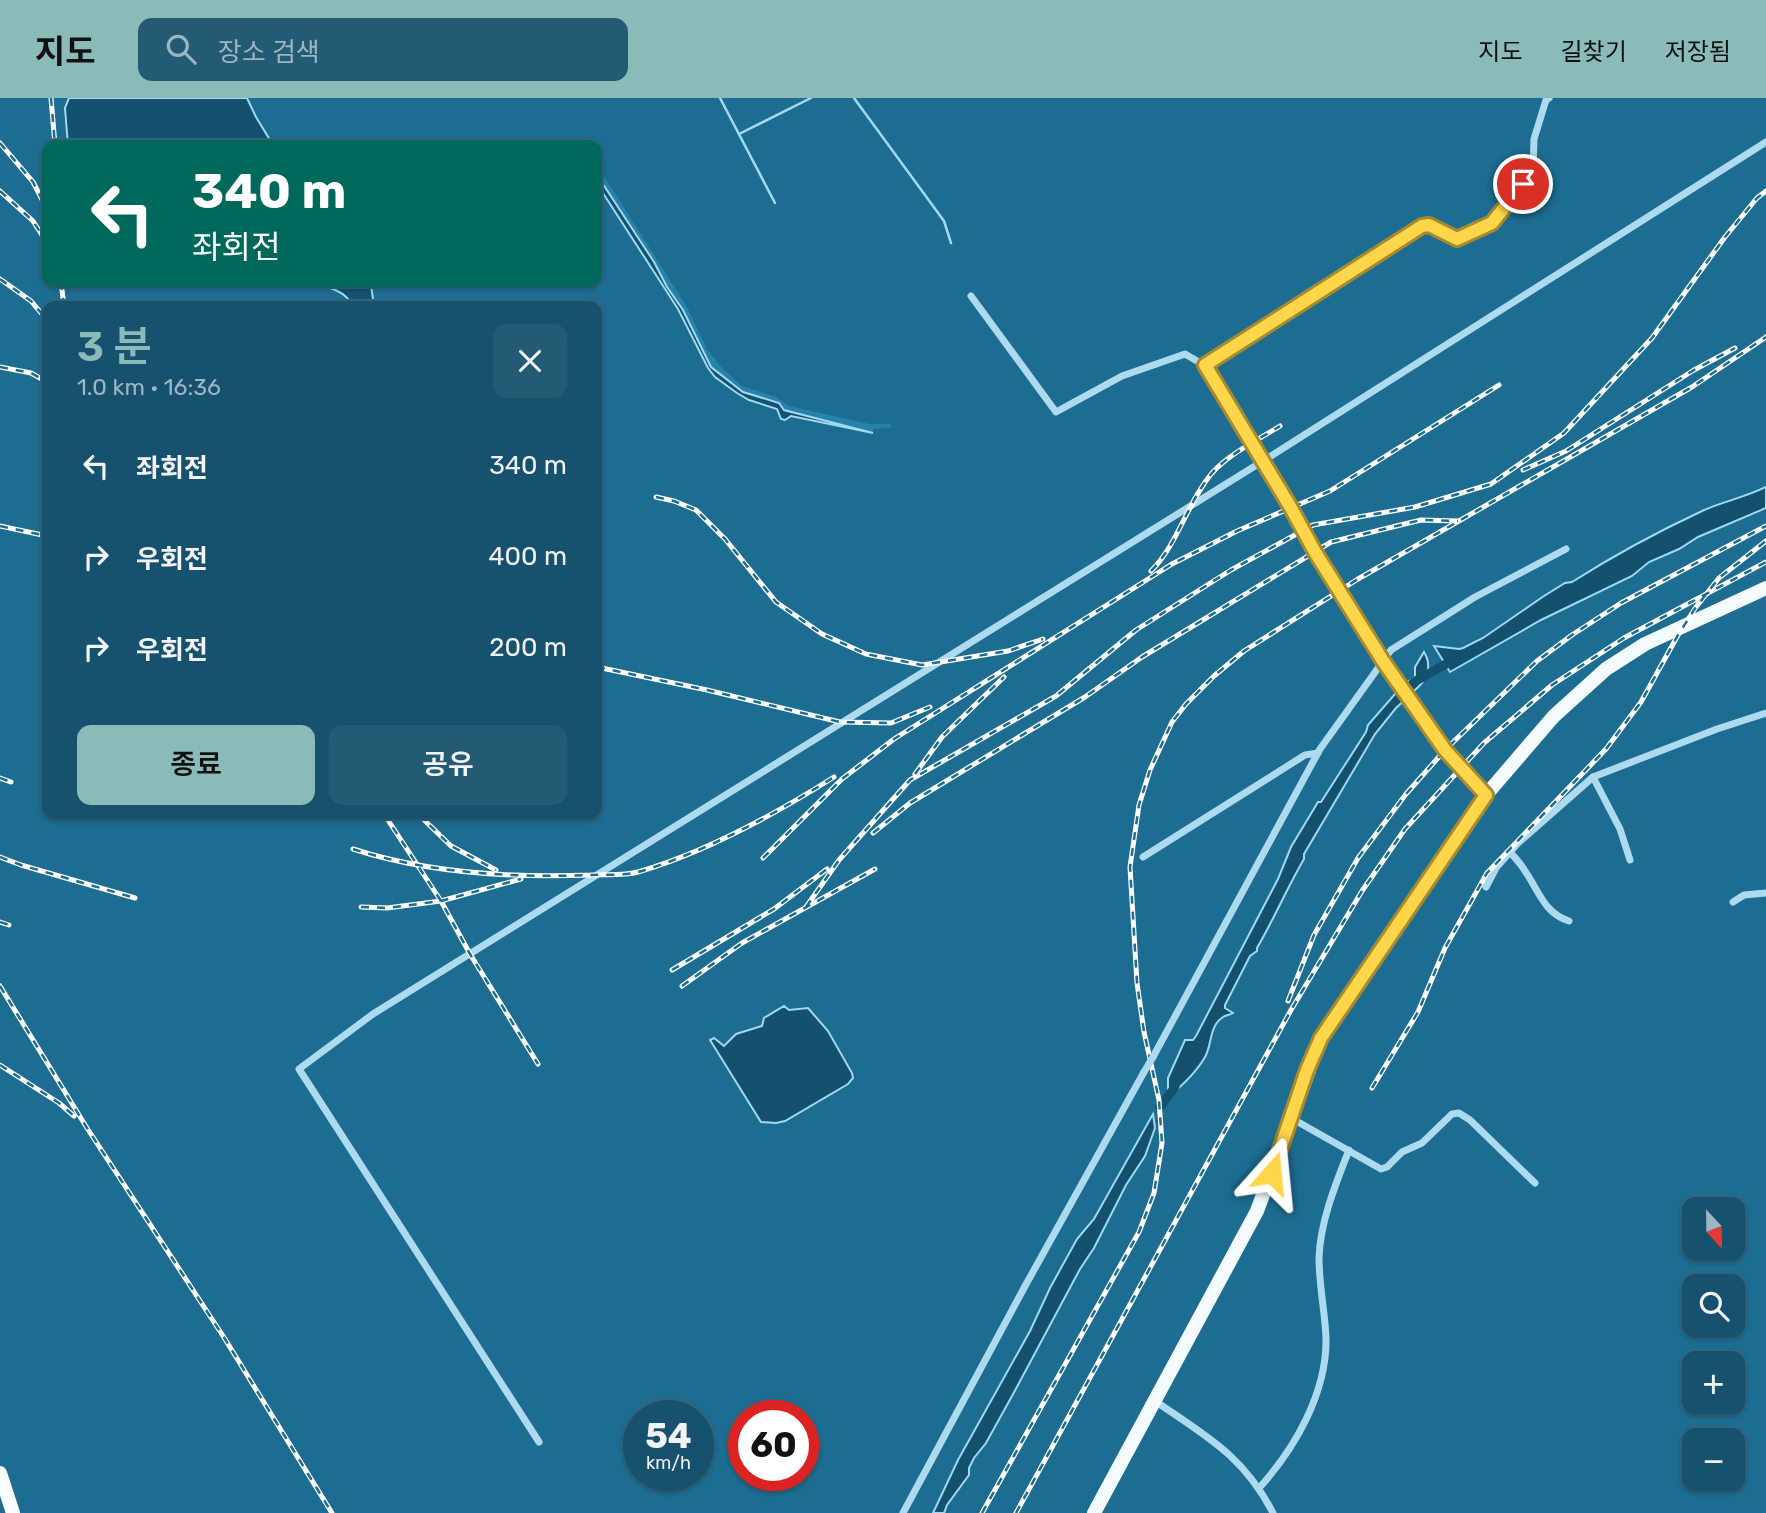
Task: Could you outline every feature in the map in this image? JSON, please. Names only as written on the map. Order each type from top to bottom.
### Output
[{"type":"highway","points":[[0,1473],[13,1513]]},
{"type":"main road","points":[[1094,1513],[1257,1211],[1321,1038],[1486,795],[1554,716],[1605,669],[1645,644],[1765,591]]},
{"type":"street","points":[[1205,365],[1422,226],[1429,225],[1457,239],[1492,223],[1533,171],[1537,127],[1549,98]]},
{"type":"street","points":[[539,1442],[299,1069],[373,1014],[1263,461],[1766,142]]},
{"type":"street","points":[[971,296],[1055,412],[1122,376],[1185,354],[1205,365],[1315,552],[1383,661],[1445,750],[1486,795]]},
{"type":"street","points":[[903,1513],[1318,752],[1391,650],[1475,597],[1566,549]]},
{"type":"street","points":[[1486,887],[1496,868],[1510,852],[1593,777],[1766,713]]},
{"type":"street","points":[[1143,857],[1305,755],[1318,752]]},
{"type":"street","points":[[1593,777],[1620,829],[1630,860]]},
{"type":"street","points":[[1510,852],[1549,911],[1557,918],[1569,922]]},
{"type":"street","points":[[1733,901],[1744,895],[1766,893]]},
{"type":"street","points":[[1291,1117],[1381,1169],[1387,1167],[1402,1152],[1422,1143],[1452,1114],[1459,1114],[1470,1120],[1535,1183]]},
{"type":"street","points":[[1260,1487],[1289,1452],[1321,1379],[1326,1339],[1320,1265],[1322,1236],[1349,1150]]},
{"type":"street","points":[[1154,1401],[1225,1449],[1260,1487],[1273,1513]]},
{"type":"shaded area","points":[[69,98],[247,98],[270,140],[68,140],[65,108]]},
{"type":"shaded area","points":[[602,173],[687,307],[707,349],[720,366],[742,386],[776,397],[789,406],[869,424],[890,424],[892,427],[874,429],[872,432],[784,410],[743,392],[711,367],[683,310],[602,183]]},
{"type":"shaded area","points":[[602,183],[683,310],[711,367],[743,392],[779,403],[784,410],[873,433],[791,416],[785,420],[781,419],[777,409],[737,393],[715,377],[708,368],[678,309],[602,192]]},
{"type":"shaded area","points":[[325,287],[371,287],[373,301],[350,301],[338,291]]},
{"type":"shaded area","points":[[1766,487],[1766,508],[1698,537],[1649,562],[1632,576],[1541,620],[1450,672],[1434,646],[1463,648],[1483,638],[1565,583],[1572,582],[1619,554],[1708,509]]},
{"type":"shaded area","points":[[1424,652],[1428,662],[1427,673],[1414,691],[1409,681],[1415,677],[1415,667]]},
{"type":"shaded area","points":[[1401,687],[1408,697],[1375,734],[1304,854],[1304,859],[1257,951],[1250,956],[1225,1005],[1225,1008],[1233,1013],[1218,1021],[1201,1063],[1168,1098],[1168,1078],[1185,1040],[1193,1040],[1196,1036],[1278,879],[1291,847],[1368,725]]},
{"type":"shaded area","points":[[784,1006],[789,1010],[808,1008],[828,1031],[853,1078],[848,1084],[785,1121],[761,1122],[710,1040],[714,1038],[724,1046],[736,1034],[762,1026],[764,1018]]},
{"type":"shaded area","points":[[1153,1114],[1155,1128],[1145,1156],[1126,1185],[986,1443],[974,1458],[969,1475],[944,1513],[933,1513],[958,1460],[1030,1331],[1077,1239],[1094,1219]]},
{"type":"waterway","points":[[720,98],[775,203]]},
{"type":"waterway","points":[[739,134],[811,98]]},
{"type":"waterway","points":[[854,98],[944,221],[951,243]]},
{"type":"waterway","points":[[1401,697],[1414,682],[1455,659]]},
{"type":"waterway","points":[[1160,1107],[1175,1087]]},
{"type":"railway","points":[[51,98],[55,140]]},
{"type":"railway","points":[[0,143],[33,182],[42,199]]},
{"type":"railway","points":[[0,191],[33,221],[42,235]]},
{"type":"railway","points":[[806,907],[839,860],[910,780],[1056,696],[1136,630],[1231,570],[1313,525],[1415,507],[1491,484],[1564,433],[1652,338],[1725,237],[1766,191]]},
{"type":"railway","points":[[0,279],[31,301],[42,314]]},
{"type":"railway","points":[[62,287],[63,301]]},
{"type":"railway","points":[[982,1513],[1139,1232],[1154,1193],[1162,1143],[1159,1100],[1144,1032],[1137,983],[1130,867],[1139,805],[1150,770],[1172,722],[1214,676],[1244,651],[1358,579],[1692,387],[1766,337]]},
{"type":"railway","points":[[1523,470],[1566,451],[1694,370],[1735,348]]},
{"type":"railway","points":[[0,367],[31,373],[42,379]]},
{"type":"railway","points":[[763,858],[842,779],[894,739],[1172,564],[1237,531],[1330,491],[1499,385]]},
{"type":"railway","points":[[1151,571],[1168,549],[1212,473],[1236,453],[1280,426]]},
{"type":"railway","points":[[656,497],[696,510],[725,539],[776,602],[822,634],[866,654],[922,665],[1008,651],[1043,639]]},
{"type":"railway","points":[[873,833],[910,803],[1085,697],[1142,657],[1331,542],[1421,520],[1458,521]]},
{"type":"railway","points":[[0,526],[42,535]]},
{"type":"railway","points":[[1288,1001],[1314,935],[1358,858],[1406,794],[1445,750],[1537,661],[1572,635],[1621,603],[1766,526]]},
{"type":"railway","points":[[1372,1088],[1418,1012],[1445,948],[1487,873],[1606,749],[1641,702],[1678,635],[1719,578],[1766,541]]},
{"type":"railway","points":[[1016,1513],[1291,1010],[1362,891],[1405,829],[1484,743],[1552,685],[1624,638],[1766,562]]},
{"type":"railway","points":[[602,668],[840,722],[891,723],[930,707]]},
{"type":"railway","points":[[915,774],[942,737],[1004,677]]},
{"type":"railway","points":[[353,849],[410,864],[471,872],[531,876],[633,873],[714,843],[764,818],[834,777]]},
{"type":"railway","points":[[0,778],[11,782]]},
{"type":"railway","points":[[387,819],[441,901],[470,954],[538,1064]]},
{"type":"railway","points":[[423,819],[451,846],[496,870]]},
{"type":"railway","points":[[0,857],[135,898]]},
{"type":"railway","points":[[672,970],[774,909],[827,869]]},
{"type":"railway","points":[[682,986],[742,943],[875,869]]},
{"type":"railway","points":[[361,907],[387,908],[441,901],[521,879]]},
{"type":"railway","points":[[0,922],[9,925]]},
{"type":"railway","points":[[0,986],[87,1128],[225,1339],[332,1513]]},
{"type":"railway","points":[[0,1065],[59,1103],[74,1116]]},
{"type":"route","points":[[1272,1173],[1307,1070],[1321,1038],[1486,795],[1445,750],[1383,661],[1315,552],[1205,365],[1422,226],[1429,225],[1457,239],[1492,223],[1523,184]]}]
